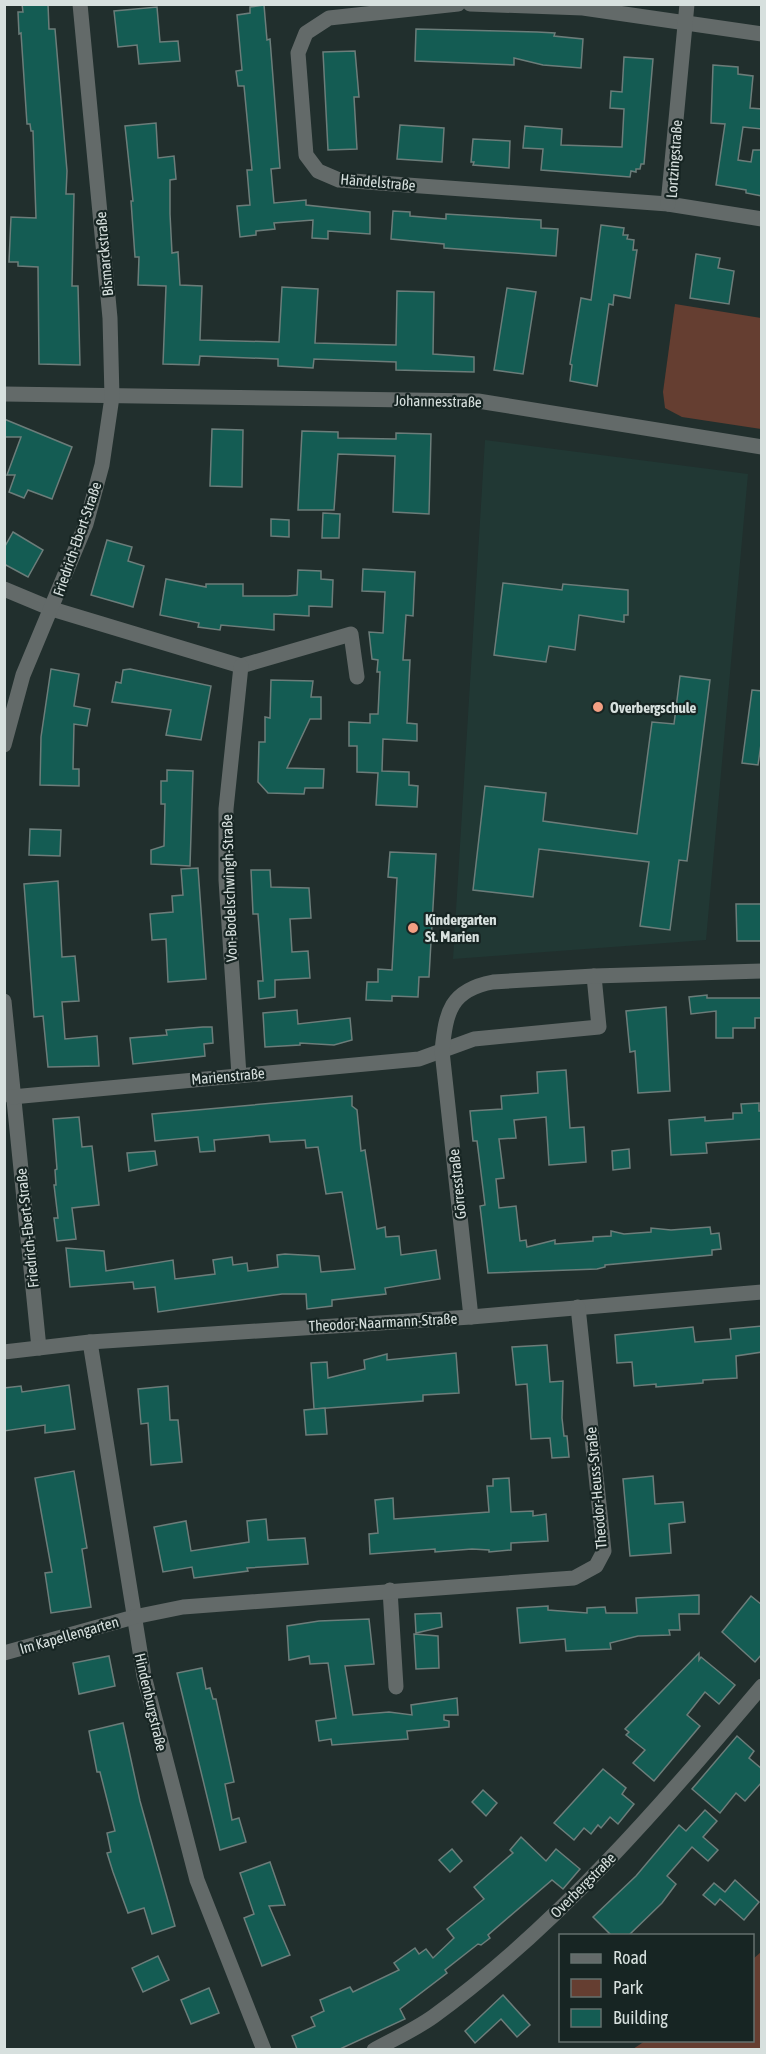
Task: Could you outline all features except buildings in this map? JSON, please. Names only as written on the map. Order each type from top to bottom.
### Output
[{"type":"street","name":"Bismarckstraße","points":[[80,4],[110,318],[112,397]]},
{"type":"street","name":"Händelstraße","points":[[458,4],[329,18],[306,33],[298,52],[306,155],[318,171],[339,180],[668,204]]},
{"type":"street","points":[[470,4],[583,8],[686,21],[762,34]]},
{"type":"street","name":"Lortzingstraße","points":[[687,4],[668,204],[762,219]]},
{"type":"street","points":[[4,393],[112,397]]},
{"type":"street","name":"Johannesstraße","points":[[112,397],[478,401],[762,447]]},
{"type":"street","name":"Friedrich-Ebert-Straße","points":[[4,745],[23,675],[86,524],[100,475],[112,397]]},
{"type":"street","name":"Friedrich-Ebert-Straße","points":[[4,589],[52,609]]},
{"type":"street","points":[[52,609],[241,666],[351,634],[357,677]]},
{"type":"street","name":"Von-Bodelschwingh-Straße","points":[[239,1075],[226,880],[225,809],[241,666]]},
{"type":"street","points":[[442,1051],[445,1022],[454,999],[477,985],[594,976],[762,971]]},
{"type":"street","name":"Marienstraße","points":[[12,1097],[419,1059],[474,1039],[599,1027],[594,976]]},
{"type":"street","name":"Friedrich-Ebert-Straße","points":[[4,1001],[39,1348]]},
{"type":"street","name":"Görresstraße","points":[[442,1051],[471,1317]]},
{"type":"street","name":"Theodor-Naarmann-Straße","points":[[4,1352],[90,1342],[471,1317],[762,1292]]},
{"type":"street","name":"Theodor-Heuss-Straße","points":[[134,1617],[183,1607],[574,1578],[596,1566],[604,1551],[578,1307]]},
{"type":"street","name":"Hindenburgstraße","points":[[90,1342],[144,1676],[197,1880],[264,2049]]},
{"type":"street","points":[[390,1590],[396,1688]]},
{"type":"street","name":"Im Kapellengarten","points":[[4,1653],[134,1617]]},
{"type":"street","name":"Overbergstraße","points":[[374,2049],[432,2017],[510,1955],[587,1884],[667,1798],[762,1686]]},
{"type":"shaded area","name":"Overbergschule","points":[[485,440],[748,474],[706,940],[453,959]]},
{"type":"green space","points":[[675,304],[761,318],[761,429],[682,417],[665,408],[663,392]]},
{"type":"green space","points":[[761,1952],[761,2049],[633,2049],[644,2042],[754,2042],[754,1958]]},
{"type":"place","name":"Overbergschule","points":[[598,707]]},
{"type":"place","name":"Kindergarten St. Marien","points":[[413,928]]}]
